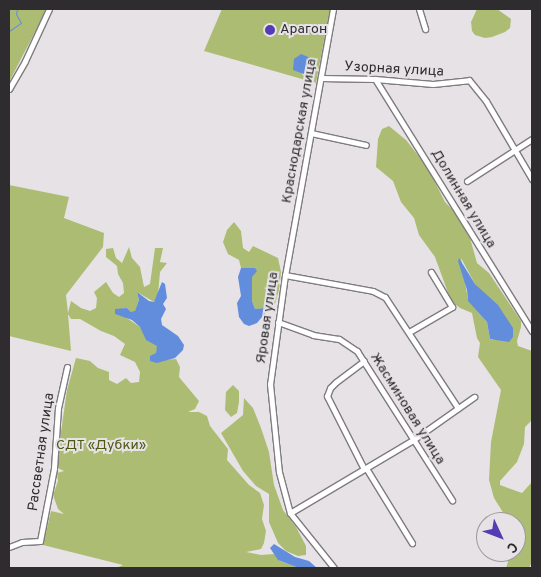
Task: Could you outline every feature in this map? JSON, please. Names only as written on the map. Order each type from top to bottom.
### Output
[{"type":"street","points":[[9,89],[25,61],[48,9]]},
{"type":"street","name":"Краснодарская улица","points":[[294,227],[333,9]]},
{"type":"street","points":[[419,9],[425,29]]},
{"type":"street","name":"Узорная улица","points":[[321,78],[374,79],[433,84],[457,83],[465,79],[472,84],[486,101],[514,151]]},
{"type":"street","name":"Долинная улица","points":[[374,79],[532,331]]},
{"type":"street","points":[[311,134],[366,145]]},
{"type":"street","points":[[467,181],[532,138]]},
{"type":"street","points":[[514,151],[532,179]]},
{"type":"street","name":"Яровая улица","points":[[290,513],[279,472],[272,413],[272,364],[294,227]]},
{"type":"street","points":[[409,332],[452,307],[431,272]]},
{"type":"street","points":[[285,275],[380,294],[386,299],[409,332],[424,359],[458,408]]},
{"type":"street","name":"Жасминовая улица","points":[[278,322],[313,335],[344,341],[364,361],[452,500]]},
{"type":"street","points":[[364,361],[346,373],[328,391],[327,396],[340,418],[346,436],[412,543]]},
{"type":"street","name":"Рассветная улица","points":[[9,547],[22,542],[40,541],[54,468],[58,408],[67,367]]},
{"type":"street","points":[[334,568],[290,513],[413,440],[474,397]]},
{"type":"green space","points":[[9,9],[47,9],[9,82]]},
{"type":"green space","name":"Арагон","points":[[222,9],[330,9],[316,83],[204,51]]},
{"type":"green space","points":[[477,9],[497,9],[511,19],[510,28],[492,37],[485,38],[475,35],[472,31],[471,22]]},
{"type":"green space","points":[[389,126],[406,140],[428,168],[445,202],[454,211],[470,238],[477,263],[489,273],[521,321],[517,341],[518,346],[532,351],[532,420],[525,427],[524,444],[517,462],[500,481],[500,485],[522,493],[532,482],[532,562],[529,568],[506,568],[508,562],[526,562],[526,512],[503,512],[494,498],[489,480],[491,442],[501,390],[478,357],[480,343],[477,338],[472,313],[460,308],[451,301],[435,257],[419,235],[414,218],[401,202],[393,181],[376,167],[378,139],[382,129]],"holes":[[[461,258],[475,284],[484,293],[493,340],[490,339],[487,322],[468,300]]]},
{"type":"green space","name":"СДТ «Дубки»","points":[[9,185],[69,197],[64,218],[104,233],[103,247],[66,295],[68,313],[71,301],[81,308],[90,311],[96,308],[97,298],[94,292],[106,282],[113,293],[119,297],[124,293],[123,283],[118,274],[117,266],[106,257],[106,249],[113,248],[116,258],[122,263],[129,247],[132,258],[140,267],[144,287],[150,284],[155,248],[163,248],[160,262],[167,263],[160,272],[158,295],[154,302],[137,292],[139,300],[135,312],[131,312],[127,308],[115,310],[140,327],[158,346],[156,353],[164,360],[176,359],[180,367],[179,377],[199,401],[195,409],[188,412],[199,412],[207,416],[210,426],[228,449],[227,460],[249,485],[260,493],[264,505],[262,519],[266,531],[264,543],[261,549],[246,552],[261,555],[274,554],[280,561],[300,568],[116,568],[123,565],[43,545],[51,511],[64,514],[58,509],[53,495],[58,481],[57,473],[64,471],[56,467],[67,390],[76,358],[90,361],[98,368],[109,372],[109,380],[117,384],[126,378],[131,383],[139,382],[140,372],[135,362],[120,355],[125,344],[114,336],[80,319],[71,319],[68,314],[71,351],[9,336]]},
{"type":"green space","points":[[234,222],[241,231],[243,248],[249,252],[253,246],[278,258],[281,272],[279,290],[275,304],[269,308],[255,309],[252,301],[252,269],[241,268],[239,260],[228,254],[223,242],[227,230]]},
{"type":"green space","points":[[233,385],[239,391],[239,402],[237,413],[231,417],[225,410],[226,392]]},
{"type":"green space","points":[[244,398],[253,408],[261,428],[269,452],[274,485],[283,510],[296,527],[306,546],[306,555],[298,556],[286,551],[278,543],[269,522],[269,494],[256,486],[243,471],[221,433],[243,415]]},
{"type":"water","points":[[301,54],[313,59],[309,76],[293,70],[294,59]]},
{"type":"water","points":[[459,258],[475,284],[498,305],[513,328],[513,337],[509,342],[490,339],[487,322],[468,301],[467,290],[458,261]]},
{"type":"water","points":[[241,268],[255,268],[257,271],[252,277],[252,301],[255,309],[265,308],[267,311],[257,323],[249,326],[244,324],[239,317],[237,303],[241,296],[238,277]]},
{"type":"water","points":[[162,282],[165,284],[167,298],[163,304],[166,309],[161,319],[162,325],[178,336],[184,345],[183,350],[175,358],[157,363],[150,361],[150,356],[156,353],[157,346],[146,340],[140,327],[132,320],[115,314],[115,309],[127,308],[131,312],[135,311],[139,300],[137,292],[149,301],[154,302]]},
{"type":"water","points":[[274,544],[295,557],[309,561],[317,568],[299,568],[278,560],[270,548]]},
{"type":"waterway","points":[[9,31],[21,23],[16,14],[17,9]]},
{"type":"waterway","points":[[19,9],[25,9]]},
{"type":"place","name":"Арагон","points":[[270,30]]}]
